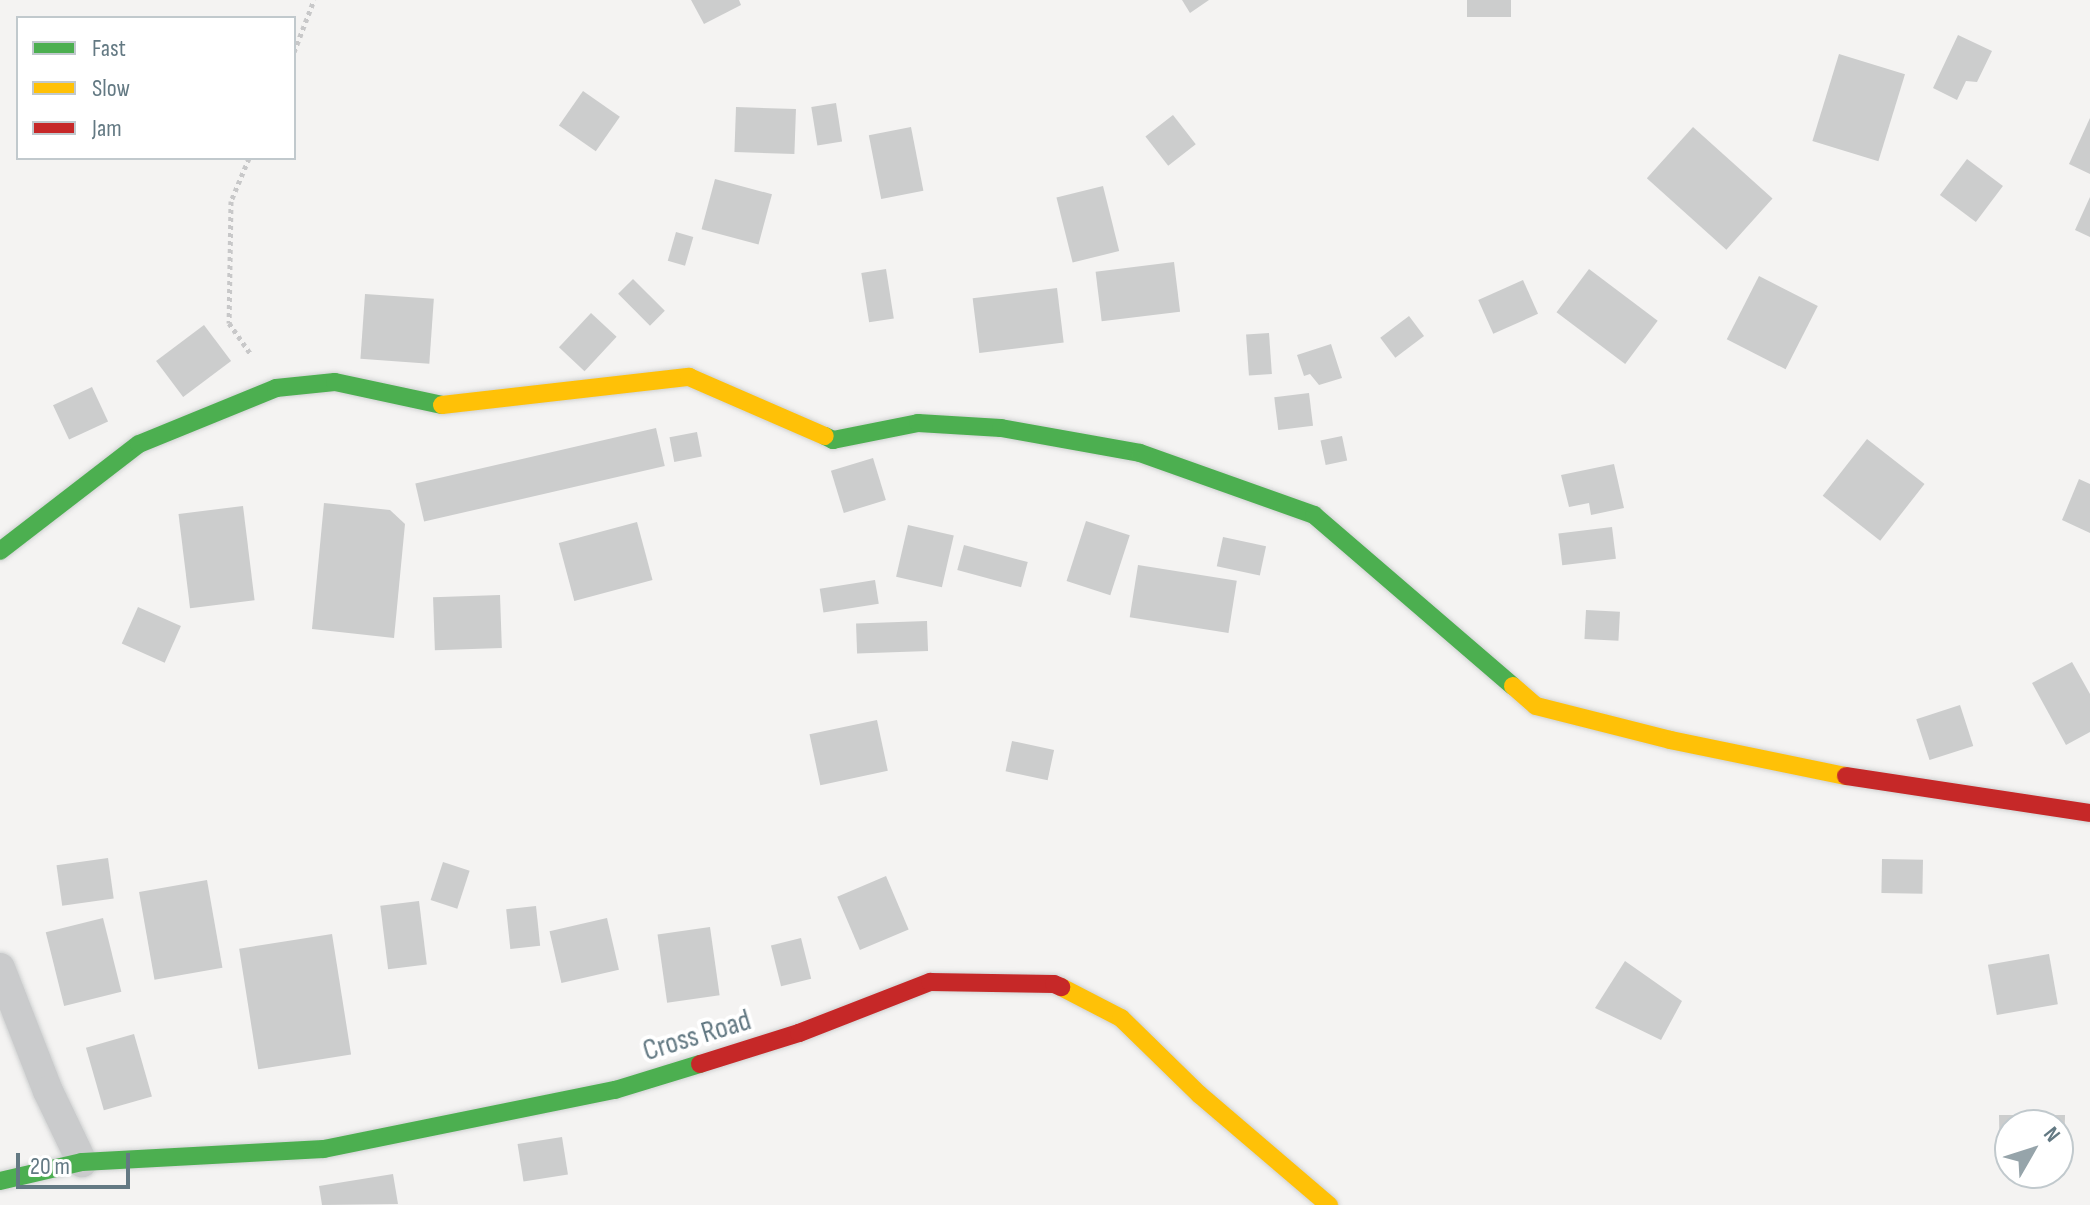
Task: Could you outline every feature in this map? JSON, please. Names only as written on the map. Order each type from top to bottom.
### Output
[{"type":"street","points":[[0,551],[139,444],[276,388],[335,382],[438,405],[689,377],[833,440],[918,423],[1001,428],[1140,453],[1314,515],[1536,706],[1670,740],[1848,776],[2090,813]]},
{"type":"street","points":[[0,968],[48,1091],[82,1162]]},
{"type":"street","name":"Cross Road","points":[[0,1181],[82,1162],[324,1149],[615,1090],[799,1033],[930,982],[1054,984],[1121,1018],[1200,1095],[1329,1205]]},
{"type":"path","points":[[296,47],[314,0]]},
{"type":"path","points":[[248,160],[231,201],[229,323],[276,388]]},
{"type":"building","points":[[691,0],[739,0],[741,5],[704,24]]},
{"type":"building","points":[[1182,0],[1209,0],[1190,13]]},
{"type":"building","points":[[1467,0],[1511,0],[1511,17],[1467,17]]},
{"type":"building","points":[[1958,35],[1992,51],[1977,82],[1966,81],[1957,100],[1933,88]]},
{"type":"building","points":[[1839,54],[1905,74],[1878,161],[1812,141]]},
{"type":"building","points":[[583,91],[620,117],[596,151],[559,125]]},
{"type":"building","points":[[836,103],[842,142],[817,145],[811,107]]},
{"type":"building","points":[[736,107],[796,109],[794,154],[734,152]]},
{"type":"building","points":[[1173,115],[1196,144],[1168,166],[1145,137]]},
{"type":"building","points":[[2090,118],[2090,174],[2069,164]]},
{"type":"building","points":[[911,127],[923,191],[881,199],[869,135]]},
{"type":"building","points":[[1693,127],[1773,199],[1726,250],[1647,178]]},
{"type":"building","points":[[1967,159],[2003,186],[1976,222],[1940,195]]},
{"type":"building","points":[[715,179],[772,194],[759,244],[702,229]]},
{"type":"building","points":[[1103,186],[1119,251],[1073,263],[1056,198]]},
{"type":"building","points":[[2090,197],[2090,237],[2075,230]]},
{"type":"building","points":[[676,232],[693,237],[685,266],[668,261]]},
{"type":"building","points":[[1174,262],[1180,312],[1102,321],[1096,272]]},
{"type":"building","points":[[886,269],[894,318],[869,322],[861,273]]},
{"type":"building","points":[[1589,269],[1658,321],[1625,364],[1557,312]]},
{"type":"building","points":[[1759,276],[1818,306],[1786,369],[1727,339]]},
{"type":"building","points":[[633,279],[665,311],[650,326],[618,294]]},
{"type":"building","points":[[1523,280],[1538,314],[1493,334],[1478,300]]},
{"type":"building","points":[[1057,288],[1064,343],[979,353],[973,298]]},
{"type":"building","points":[[365,294],[434,299],[429,364],[360,359]]},
{"type":"building","points":[[591,313],[617,337],[585,371],[559,347]]},
{"type":"building","points":[[1409,316],[1424,336],[1395,358],[1380,338]]},
{"type":"building","points":[[204,325],[231,361],[183,397],[156,361]]},
{"type":"building","points":[[1269,333],[1272,374],[1249,376],[1246,335]]},
{"type":"building","points":[[1331,344],[1342,378],[1319,385],[1310,374],[1304,376],[1297,355]]},
{"type":"building","points":[[92,387],[108,421],[69,440],[53,405]]},
{"type":"building","points":[[1309,393],[1313,426],[1278,430],[1274,397]]},
{"type":"building","points":[[656,428],[665,466],[424,522],[415,484]]},
{"type":"building","points":[[697,432],[702,457],[674,462],[670,437]]},
{"type":"building","points":[[1342,436],[1347,460],[1326,465],[1320,441]]},
{"type":"building","points":[[1867,439],[1925,484],[1880,541],[1823,496]]},
{"type":"building","points":[[873,458],[886,500],[844,513],[831,471]]},
{"type":"building","points":[[1614,464],[1624,508],[1591,515],[1589,503],[1569,507],[1561,475]]},
{"type":"building","points":[[2079,479],[2090,484],[2090,533],[2062,520]]},
{"type":"building","points":[[324,503],[390,510],[405,524],[394,638],[312,629]]},
{"type":"building","points":[[243,506],[255,600],[190,608],[178,514]]},
{"type":"building","points":[[1086,521],[1130,535],[1110,595],[1067,581]]},
{"type":"building","points":[[637,522],[653,580],[574,601],[559,543]]},
{"type":"building","points":[[908,525],[954,536],[942,587],[896,577]]},
{"type":"building","points":[[1612,527],[1616,559],[1562,565],[1558,534]]},
{"type":"building","points":[[1223,537],[1266,546],[1260,575],[1217,566]]},
{"type":"building","points":[[964,545],[1028,562],[1021,587],[957,570]]},
{"type":"building","points":[[1138,565],[1237,581],[1228,633],[1130,617]]},
{"type":"building","points":[[875,580],[879,604],[823,612],[820,589]]},
{"type":"building","points":[[500,595],[502,648],[435,650],[433,597]]},
{"type":"building","points":[[138,607],[181,626],[165,663],[122,644]]},
{"type":"building","points":[[1586,610],[1620,612],[1618,641],[1584,639]]},
{"type":"building","points":[[927,621],[928,651],[857,653],[856,623]]},
{"type":"building","points":[[2072,662],[2090,694],[2090,732],[2066,745],[2032,683]]},
{"type":"building","points":[[1960,705],[1973,746],[1930,760],[1916,719]]},
{"type":"building","points":[[877,720],[888,771],[820,785],[810,734]]},
{"type":"building","points":[[1012,741],[1054,750],[1048,780],[1006,771]]},
{"type":"building","points":[[108,858],[114,899],[62,906],[57,865]]},
{"type":"building","points":[[1882,859],[1923,860],[1922,894],[1881,893]]},
{"type":"building","points":[[443,862],[470,871],[457,909],[431,900]]},
{"type":"building","points":[[886,876],[909,929],[860,950],[837,897]]},
{"type":"building","points":[[207,880],[222,968],[155,980],[139,892]]},
{"type":"building","points":[[419,901],[427,965],[388,969],[380,906]]},
{"type":"building","points":[[536,906],[540,946],[510,949],[506,909]]},
{"type":"building","points":[[103,918],[121,992],[64,1006],[46,932]]},
{"type":"building","points":[[607,918],[619,970],[561,983],[550,931]]},
{"type":"building","points":[[710,927],[720,995],[667,1003],[658,934]]},
{"type":"building","points":[[332,934],[351,1054],[258,1069],[239,949]]},
{"type":"building","points":[[801,938],[811,979],[781,986],[771,945]]},
{"type":"building","points":[[2049,954],[2058,1004],[1997,1015],[1988,965]]},
{"type":"building","points":[[1625,961],[1682,1001],[1661,1040],[1595,1008]]},
{"type":"building","points":[[134,1034],[152,1096],[104,1110],[86,1048]]},
{"type":"building","points":[[562,1137],[568,1175],[523,1182],[518,1144]]},
{"type":"building","points":[[393,1174],[398,1204],[322,1205],[319,1186]]},
{"type":"traffic: fast","points":[[0,551],[139,444],[276,388],[335,382],[442,405]]},
{"type":"traffic: fast","points":[[825,436],[833,440],[918,423],[1001,428],[1140,453],[1314,515],[1513,686]]},
{"type":"traffic: fast","points":[[0,1181],[82,1162],[324,1149],[615,1090],[700,1064]]},
{"type":"traffic: slow","points":[[442,405],[689,377],[825,436]]},
{"type":"traffic: slow","points":[[1513,686],[1536,706],[1670,740],[1846,776]]},
{"type":"traffic: slow","points":[[1061,987],[1121,1018],[1200,1095],[1329,1205]]},
{"type":"traffic: jam","points":[[1846,776],[2090,813]]},
{"type":"traffic: jam","points":[[700,1064],[799,1033],[930,982],[1054,984],[1061,987]]}]
